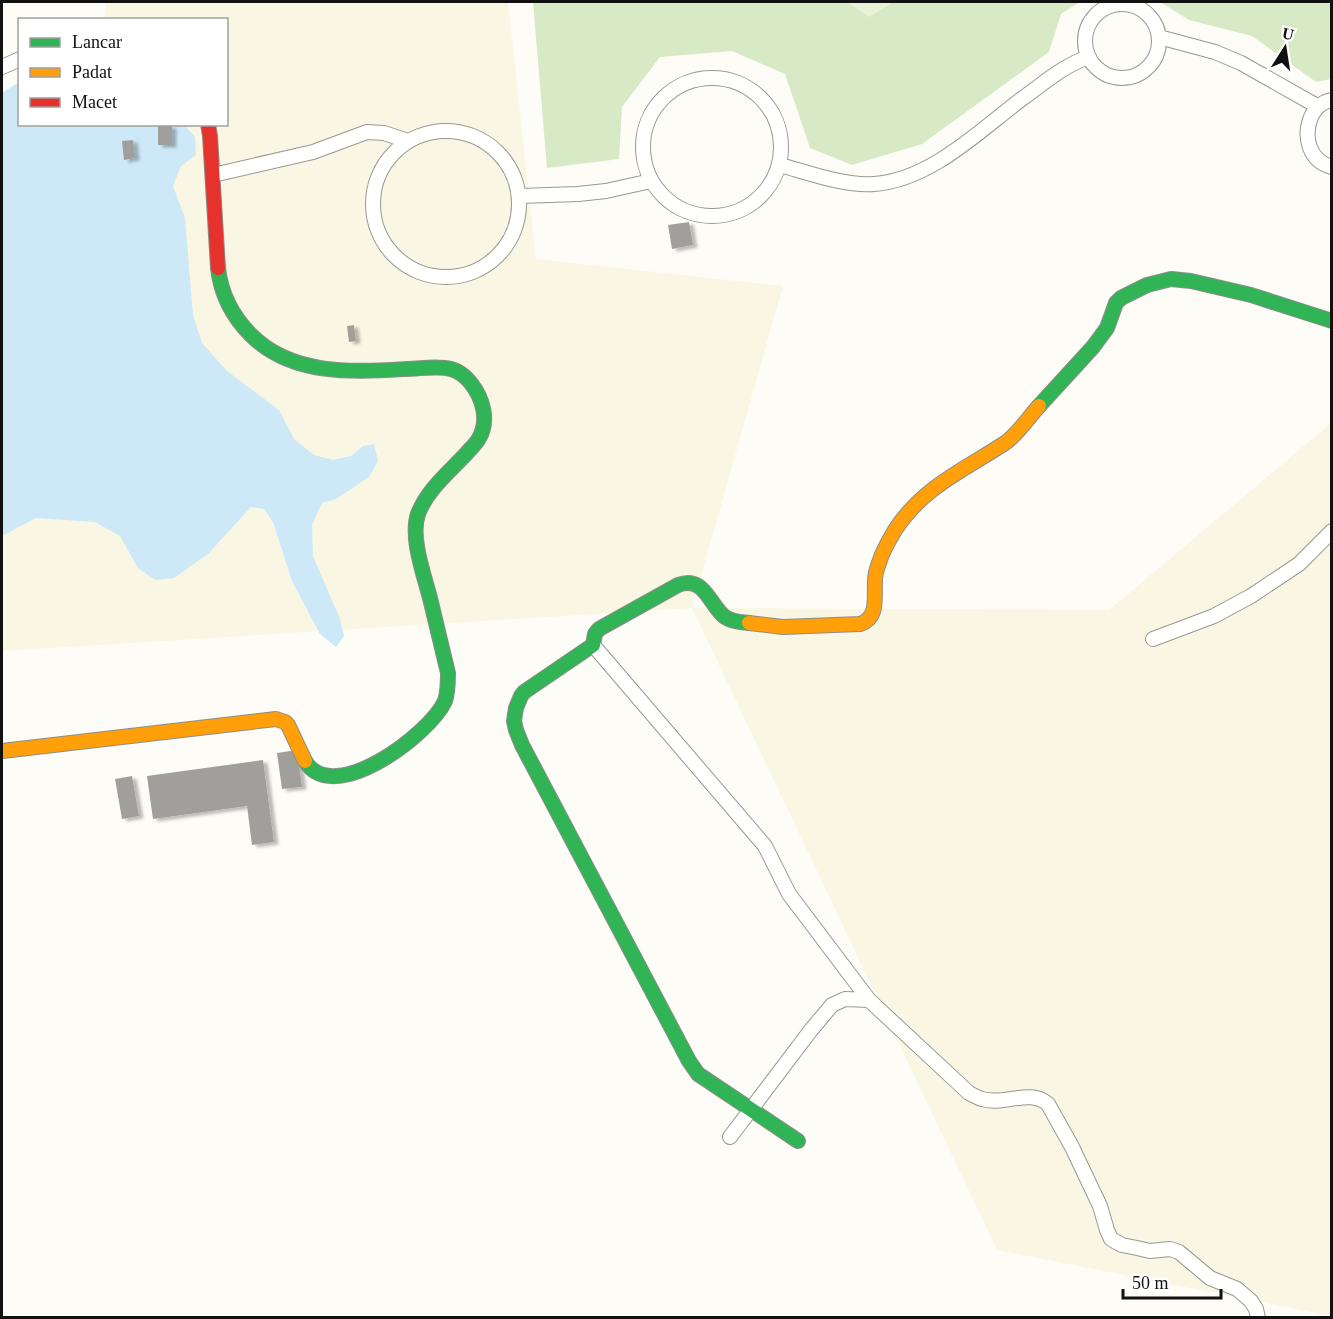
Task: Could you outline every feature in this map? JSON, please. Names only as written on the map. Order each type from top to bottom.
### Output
[{"type":"street","points":[[1130,5],[1149,16],[1156,26],[1159,49],[1155,60],[1138,75],[1115,78],[1104,74],[1089,57],[1086,34],[1090,23],[1097,14],[1107,8],[1130,5]]},
{"type":"street","points":[[1159,37],[1215,52],[1241,63],[1317,106]]},
{"type":"street","points":[[780,165],[848,182],[874,184],[900,179],[926,168],[964,144],[1074,62],[1089,57]]},
{"type":"street","points":[[2,67],[18,61]]},
{"type":"street","points":[[722,78],[752,90],[774,114],[782,146],[780,165],[766,190],[755,202],[741,210],[726,215],[693,214],[678,208],[665,198],[651,181],[646,172],[643,156],[642,140],[646,124],[652,110],[675,88],[690,81],[722,78]]},
{"type":"street","points":[[1332,100],[1317,106],[1307,127],[1307,142],[1314,155],[1332,167]]},
{"type":"street","points":[[2,751],[276,719],[288,725],[308,769],[317,774],[335,777],[363,769],[396,749],[420,732],[440,710],[445,700],[448,673],[417,545],[417,516],[424,500],[478,440],[484,425],[484,408],[470,382],[462,374],[451,369],[344,370],[306,366],[270,351],[255,339],[232,312],[222,291],[208,126]]},
{"type":"street","points":[[443,130],[462,132],[479,138],[495,148],[507,162],[516,178],[520,196],[519,215],[514,232],[505,248],[492,261],[476,271],[459,276],[440,277],[422,273],[406,265],[381,237],[375,220],[373,202],[375,184],[382,167],[394,152],[408,141],[425,133],[443,130]]},
{"type":"street","points":[[213,175],[313,152],[367,132],[384,133],[408,141]]},
{"type":"street","points":[[520,196],[606,191],[651,181]]},
{"type":"street","points":[[798,1141],[698,1074],[688,1061],[537,774],[515,727],[517,703],[524,692],[593,645],[598,629],[686,582],[704,590],[723,615],[737,621],[783,627],[866,622],[873,613],[875,605],[875,578],[879,561],[895,530],[914,506],[941,482],[1007,441],[1093,347],[1107,328],[1120,298],[1147,285],[1171,279],[1191,281],[1251,295],[1332,321]]},
{"type":"street","points":[[1153,639],[1215,616],[1251,596],[1299,564],[1332,531]]},
{"type":"street","points":[[593,645],[765,846],[789,894],[869,1000],[969,1093],[993,1101],[1034,1097],[1042,1099],[1048,1104],[1072,1147],[1100,1206],[1111,1239],[1122,1245],[1150,1251],[1170,1249],[1179,1252],[1210,1278],[1237,1289],[1251,1301],[1258,1317]]},
{"type":"street","points":[[730,1137],[832,1005],[845,999],[869,1000]]},
{"type":"shaded area","points":[[106,2],[508,2],[536,259],[783,286],[692,608],[2,651],[2,207],[90,126],[228,126],[228,18],[104,18]]},
{"type":"shaded area","points":[[1331,423],[1331,1316],[997,1250],[692,608],[1109,610]]},
{"type":"green space","points":[[533,2],[848,2],[869,17],[893,2],[1080,2],[1061,14],[1049,52],[922,144],[852,165],[810,148],[785,74],[732,51],[660,57],[622,107],[619,159],[547,168]]},
{"type":"green space","points":[[848,2],[893,2],[869,18]]},
{"type":"green space","points":[[1160,2],[1331,2],[1331,79],[1316,82],[1252,36],[1189,20]]},
{"type":"water","points":[[18,83],[18,126],[185,126],[195,137],[196,155],[181,166],[173,186],[185,218],[193,315],[202,343],[227,371],[279,410],[294,439],[314,455],[333,460],[351,456],[363,446],[374,444],[378,461],[369,477],[336,499],[322,503],[312,525],[313,556],[340,619],[344,636],[336,647],[320,634],[292,581],[273,522],[264,509],[251,507],[209,553],[174,578],[155,580],[138,568],[120,536],[95,522],[36,518],[2,536],[2,93]]},
{"type":"building","points":[[158,126],[172,126],[172,145],[158,145]]},
{"type":"building","points":[[133,140],[135,158],[124,160],[122,141]]},
{"type":"building","points":[[689,222],[693,245],[672,249],[668,225]]},
{"type":"building","points":[[354,325],[356,341],[349,342],[347,326]]},
{"type":"building","points":[[297,750],[302,787],[282,789],[277,753]]},
{"type":"building","points":[[263,760],[274,842],[252,845],[247,806],[153,819],[147,776]]},
{"type":"building","points":[[132,776],[139,816],[122,819],[115,779]]},
{"type":"traffic: fast","points":[[218,268],[228,304],[238,320],[267,348],[285,358],[304,365],[344,370],[434,367],[451,369],[470,382],[483,410],[484,425],[478,440],[433,489],[422,505],[416,523],[419,556],[448,673],[445,701],[421,731],[380,761],[358,771],[337,776],[318,773],[305,761]]},
{"type":"traffic: fast","points":[[1039,406],[1093,347],[1107,328],[1116,303],[1121,298],[1147,285],[1171,279],[1191,281],[1251,295],[1332,321]]},
{"type":"traffic: fast","points":[[749,623],[725,617],[706,593],[694,584],[678,585],[599,629],[595,634],[593,645],[524,692],[516,708],[514,721],[522,745],[689,1061],[698,1074],[798,1141]]},
{"type":"traffic: slow","points":[[749,623],[783,627],[860,624],[866,621],[873,612],[875,576],[880,559],[906,515],[945,480],[1010,439],[1039,406]]},
{"type":"traffic: slow","points":[[2,751],[276,719],[288,725],[305,761]]},
{"type":"traffic: jam","points":[[208,126],[218,268]]}]
